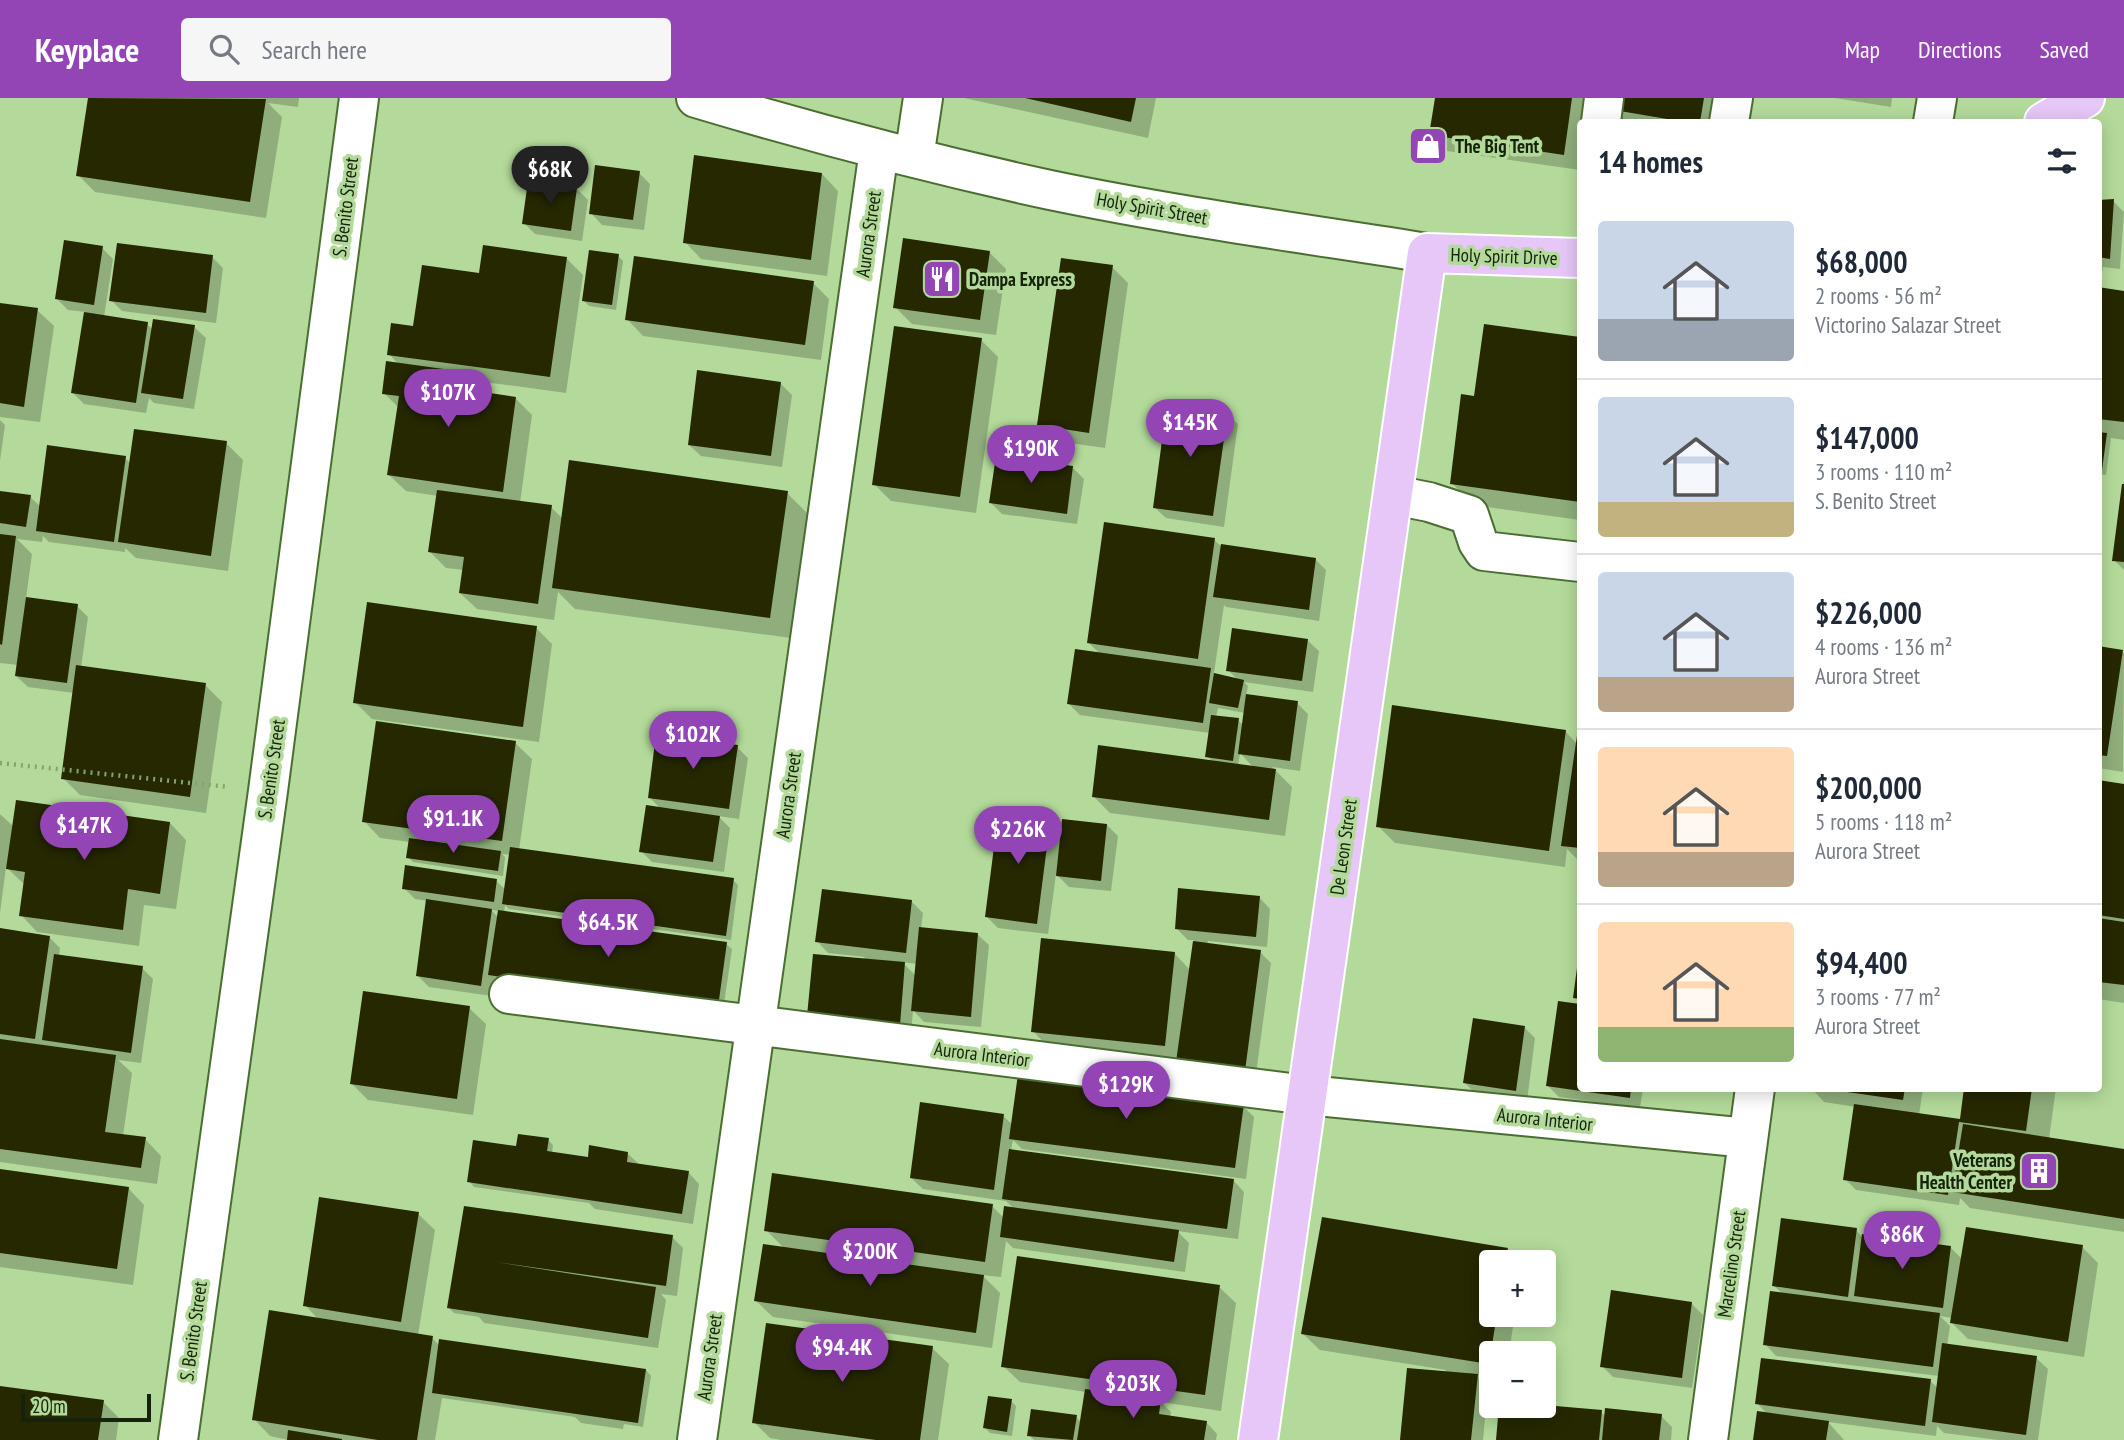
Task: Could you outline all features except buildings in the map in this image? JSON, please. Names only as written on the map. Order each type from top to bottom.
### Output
[{"type":"main road","points":[[2048,119],[2085,98]]},
{"type":"main road","name":"Holy Spirit Drive","points":[[1427,253],[1577,258]]},
{"type":"main road","name":"De Leon Street","points":[[1258,1440],[1427,253]]},
{"type":"street","name":"S. Benito Street","points":[[178,1440],[268,791],[359,98]]},
{"type":"street","name":"Holy Spirit Street","points":[[696,98],[896,154],[1077,195],[1178,214],[1427,253]]},
{"type":"street","name":"Aurora Street","points":[[697,1440],[755,1025],[896,154],[923,98]]},
{"type":"street","points":[[1601,119],[1604,98]]},
{"type":"street","points":[[1729,119],[1733,98]]},
{"type":"street","points":[[1934,119],[1937,98]]},
{"type":"street","points":[[1393,495],[1429,502],[1469,515],[1484,551],[1577,562]]},
{"type":"street","name":"Aurora Interior","points":[[509,994],[1307,1095],[1748,1138]]},
{"type":"street","name":"Marcelino Street","points":[[1707,1440],[1754,1092]]},
{"type":"path","points":[[0,764],[268,791]]},
{"type":"place","name":"The Big Tent","points":[[1428,146]]},
{"type":"place","name":"Dampa Express","points":[[942,279]]},
{"type":"place","name":"Veterans Health Center","points":[[2039,1171]]}]
